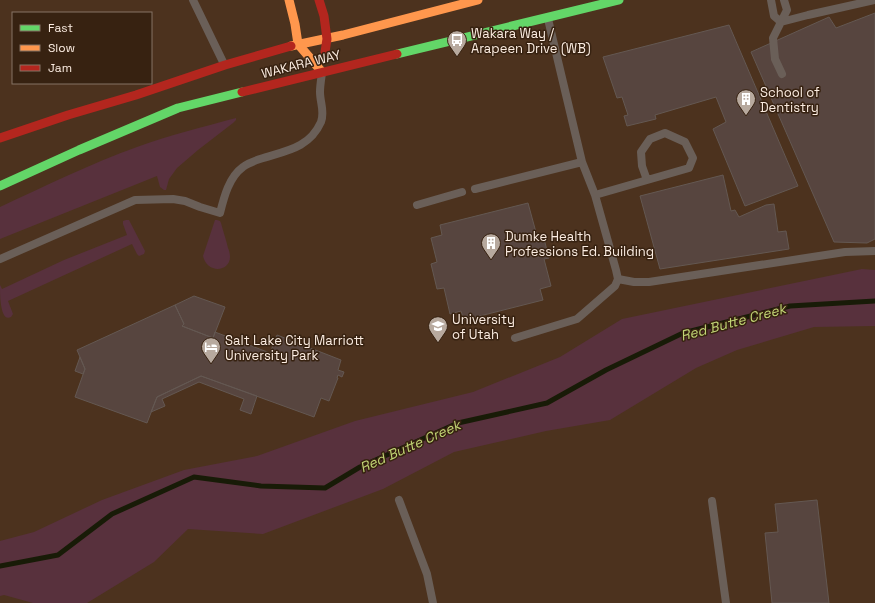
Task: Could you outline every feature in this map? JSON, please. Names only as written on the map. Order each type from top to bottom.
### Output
[{"type":"street","points":[[289,0],[298,44],[322,72]]},
{"type":"street","points":[[319,0],[324,16],[327,39],[322,72]]},
{"type":"street","name":"WAKARA WAY","points":[[0,137],[282,48],[327,39],[478,0]]},
{"type":"street","name":"WAKARA WAY","points":[[0,186],[79,150],[178,108],[619,0]]},
{"type":"lane","points":[[193,0],[225,65]]},
{"type":"lane","points":[[771,0],[774,16],[780,22]]},
{"type":"lane","points":[[782,74],[775,59],[773,38],[787,10],[784,0]]},
{"type":"lane","points":[[780,22],[875,0]]},
{"type":"lane","points":[[515,338],[577,319],[615,286],[618,279],[595,195],[582,162],[548,18]]},
{"type":"lane","points":[[0,259],[135,200],[173,199],[185,201],[220,213],[227,189],[242,167],[263,158],[295,148],[312,136],[321,121],[323,113],[320,93],[322,72]]},
{"type":"lane","points":[[595,195],[689,168],[693,158],[685,142],[665,133],[650,139],[641,152],[642,166],[647,180]]},
{"type":"lane","points":[[475,189],[582,162]]},
{"type":"lane","points":[[417,205],[462,192]]},
{"type":"lane","points":[[618,279],[634,282],[649,282],[845,252],[875,251]]},
{"type":"lane","points":[[399,500],[427,574],[433,603]]},
{"type":"lane","points":[[712,501],[726,603]]},
{"type":"shaded area","name":"University of Utah","points":[[0,0],[875,0],[875,603],[0,603]]},
{"type":"shaded area","points":[[236,118],[233,123],[177,168],[169,179],[166,190],[160,187],[157,176],[0,239],[0,207],[119,154],[186,131]]},
{"type":"shaded area","points":[[129,220],[145,251],[144,254],[139,256],[132,244],[8,301],[13,314],[11,317],[7,318],[5,316],[1,307],[0,285],[2,289],[64,260],[127,235],[123,224],[123,221]]},
{"type":"shaded area","points":[[215,220],[220,221],[221,223],[230,256],[229,262],[226,266],[218,269],[209,266],[205,262],[203,256]]},
{"type":"shaded area","points":[[862,269],[875,270],[875,326],[814,327],[737,350],[696,368],[610,420],[546,431],[454,452],[383,489],[263,534],[188,529],[154,562],[87,603],[33,603],[4,595],[0,596],[0,541],[34,532],[102,500],[184,470],[257,456],[355,421],[473,392],[560,357],[622,319]]},
{"type":"building","points":[[875,13],[875,239],[867,243],[834,242],[751,52],[829,17],[836,28]]},
{"type":"building","name":"School of Dentistry","points":[[729,25],[798,186],[745,206],[713,129],[726,122],[716,97],[655,115],[656,119],[627,126],[624,116],[628,115],[622,97],[617,98],[603,57]]},
{"type":"building","points":[[723,175],[731,211],[735,210],[739,217],[766,205],[774,204],[778,232],[786,231],[789,249],[660,269],[640,196]]},
{"type":"building","name":"Dumke Health Professions Ed. Building","points":[[528,203],[537,236],[543,235],[549,258],[544,259],[551,286],[540,289],[543,300],[464,320],[461,311],[450,314],[444,288],[437,289],[431,264],[437,262],[431,238],[442,235],[440,225]]},
{"type":"building","points":[[194,296],[225,307],[213,338],[182,326],[184,324],[175,305]]},
{"type":"building","name":"Salt Lake City Marriott University Park","points":[[175,305],[184,324],[182,326],[213,338],[215,332],[270,353],[277,335],[341,360],[338,370],[344,372],[342,377],[338,375],[329,401],[321,398],[314,417],[201,376],[157,397],[147,423],[75,397],[85,369],[77,350]]},
{"type":"building","points":[[80,357],[85,369],[83,374],[75,371]]},
{"type":"building","points":[[201,376],[257,396],[251,414],[240,410],[244,399],[199,382],[162,399],[165,406],[151,412],[157,397]]},
{"type":"building","points":[[817,500],[829,603],[772,603],[765,533],[778,532],[775,504]]},
{"type":"waterway","name":"Red Butte Creek","points":[[0,566],[58,555],[112,514],[194,477],[261,486],[325,488],[360,467],[458,423],[547,403],[606,370],[683,333],[790,306],[875,301]]},
{"type":"traffic: fast","points":[[397,54],[619,0]]},
{"type":"traffic: fast","points":[[0,186],[79,150],[178,108],[242,92]]},
{"type":"traffic: slow","points":[[289,0],[298,44],[322,72]]},
{"type":"traffic: slow","points":[[291,46],[343,35],[478,0]]},
{"type":"traffic: jam","points":[[319,0],[324,16],[327,39],[325,52]]},
{"type":"traffic: jam","points":[[0,138],[225,65],[291,46]]},
{"type":"traffic: jam","points":[[242,92],[397,54]]},
{"type":"place","name":"Wakara Way / Arapeen Drive (WB)","points":[[457,57]]},
{"type":"place","name":"School of Dentistry","points":[[746,116]]},
{"type":"place","name":"Dumke Health Professions Ed. Building","points":[[491,260]]},
{"type":"place","name":"University of Utah","points":[[438,343]]},
{"type":"place","name":"Salt Lake City Marriott University Park","points":[[211,364]]}]
